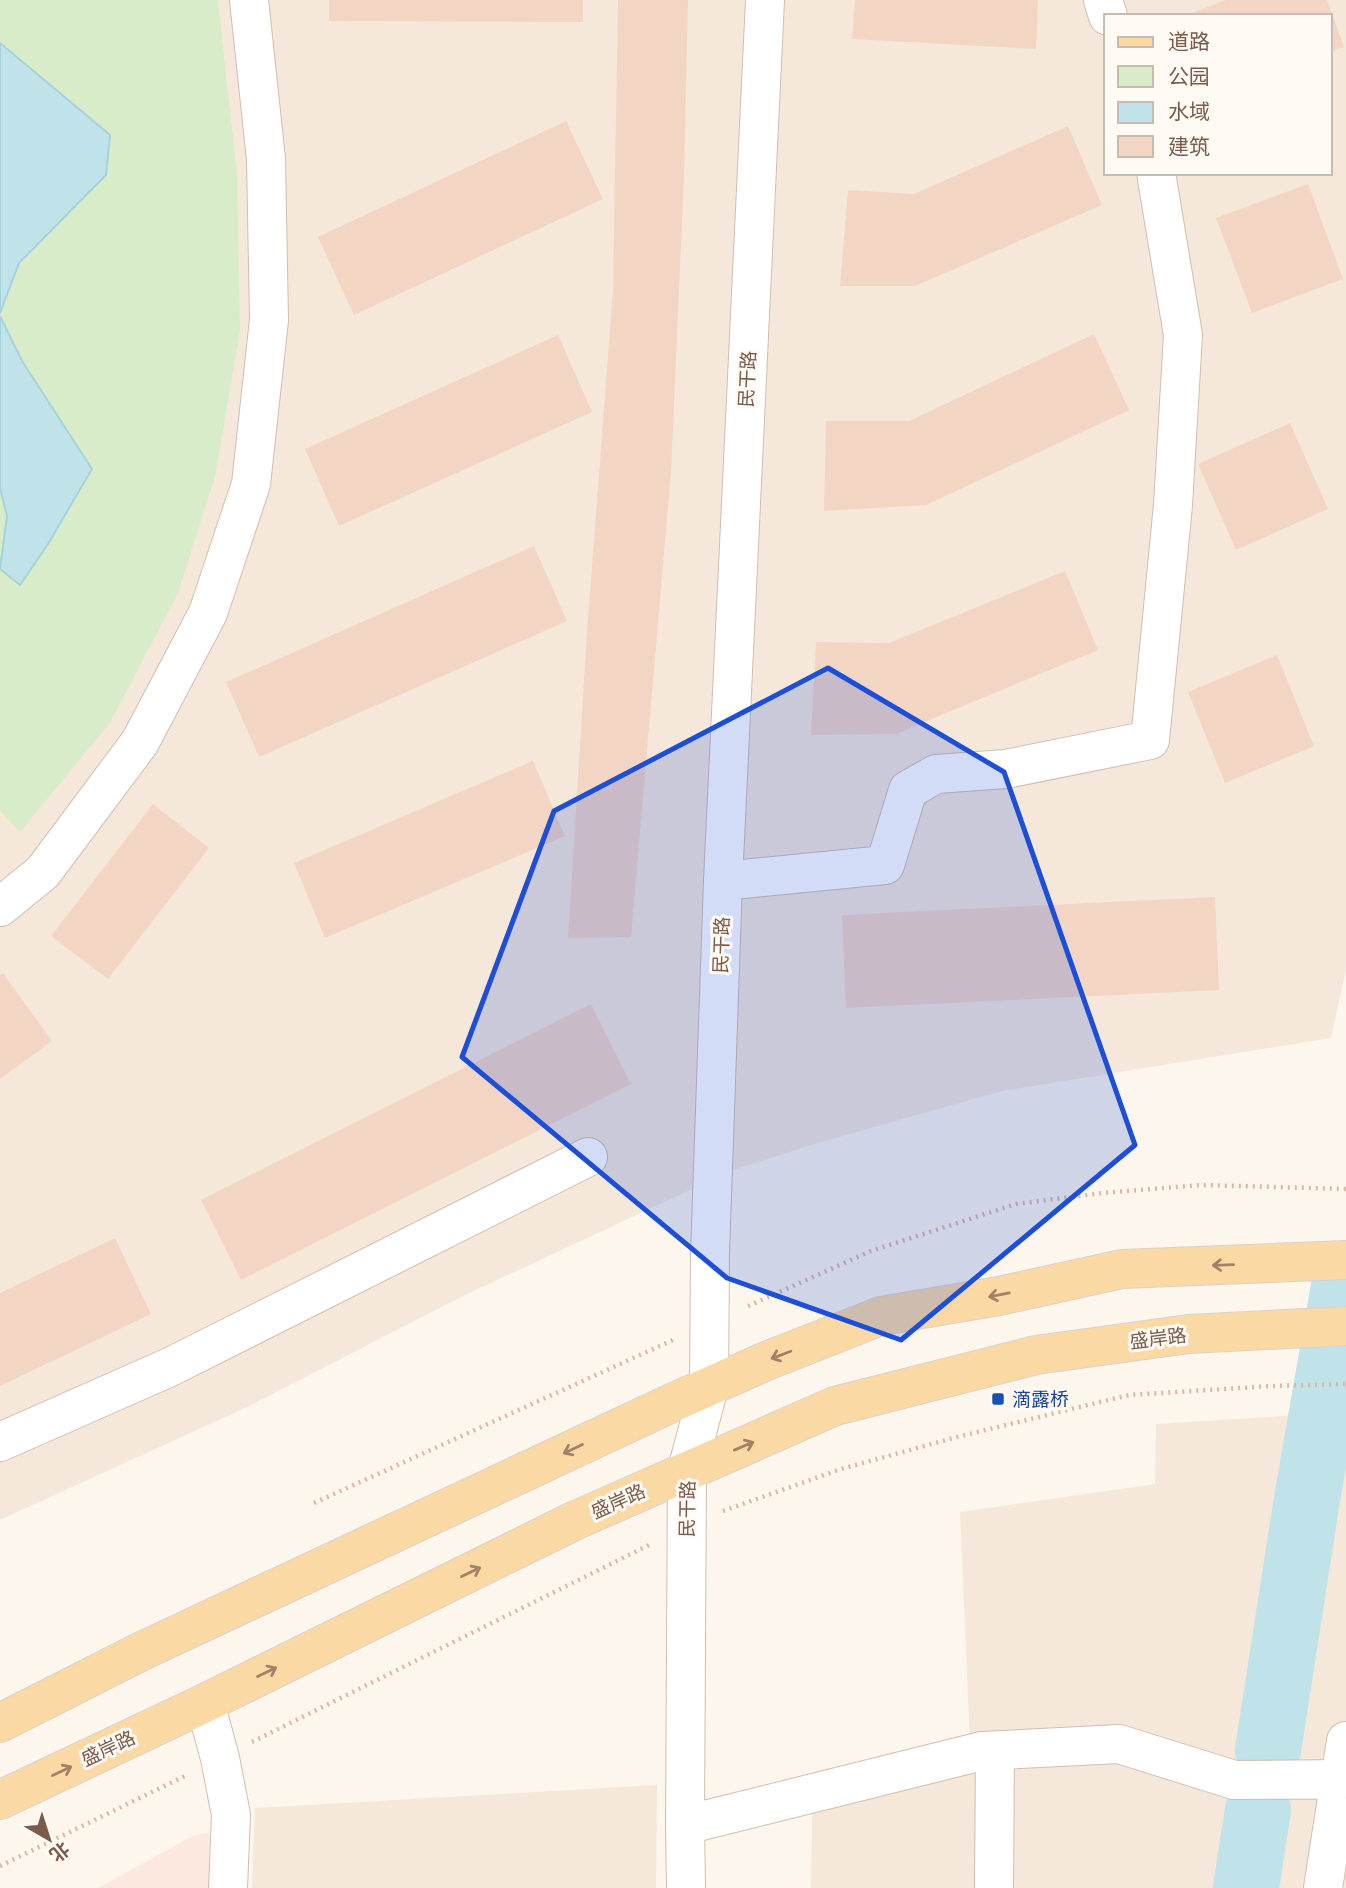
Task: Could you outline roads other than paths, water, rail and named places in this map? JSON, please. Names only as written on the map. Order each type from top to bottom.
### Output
[{"type":"main road","points":[[0,1723],[154,1645],[709,1387],[764,1362],[881,1316],[999,1296],[1122,1269],[1346,1260]]},
{"type":"main road","name":"盛岸路","points":[[0,1800],[205,1703],[562,1527],[835,1406],[1036,1355],[1189,1334],[1346,1326]]},
{"type":"street","points":[[0,906],[43,872],[141,742],[208,613],[251,484],[269,320],[266,159],[249,0]]},
{"type":"street","name":"民干路","points":[[686,1888],[687,1470],[709,1387],[710,1254],[723,881],[765,0]]},
{"type":"street","points":[[723,881],[885,866],[908,790],[936,774],[1006,769],[1150,740],[1173,505],[1183,335],[1156,175]]},
{"type":"street","points":[[0,1442],[170,1367],[588,1157]]},
{"type":"street","points":[[205,1703],[220,1758],[231,1815],[228,1888]]},
{"type":"street","points":[[1323,1888],[1346,1741]]},
{"type":"street","points":[[685,1825],[982,1751],[1119,1744],[1234,1780],[1342,1779]]},
{"type":"street","points":[[994,1888],[995,1751]]},
{"type":"water","points":[[0,43],[110,135],[106,175],[19,263],[0,313]]},
{"type":"water","points":[[0,316],[22,361],[92,469],[48,544],[20,585],[0,569],[7,516],[0,488]]},
{"type":"waterway","points":[[1268,1750],[1307,1499],[1346,1275]]},
{"type":"waterway","points":[[1246,1888],[1258,1810]]},
{"type":"place","name":"滴露桥","points":[[998,1399]]}]
